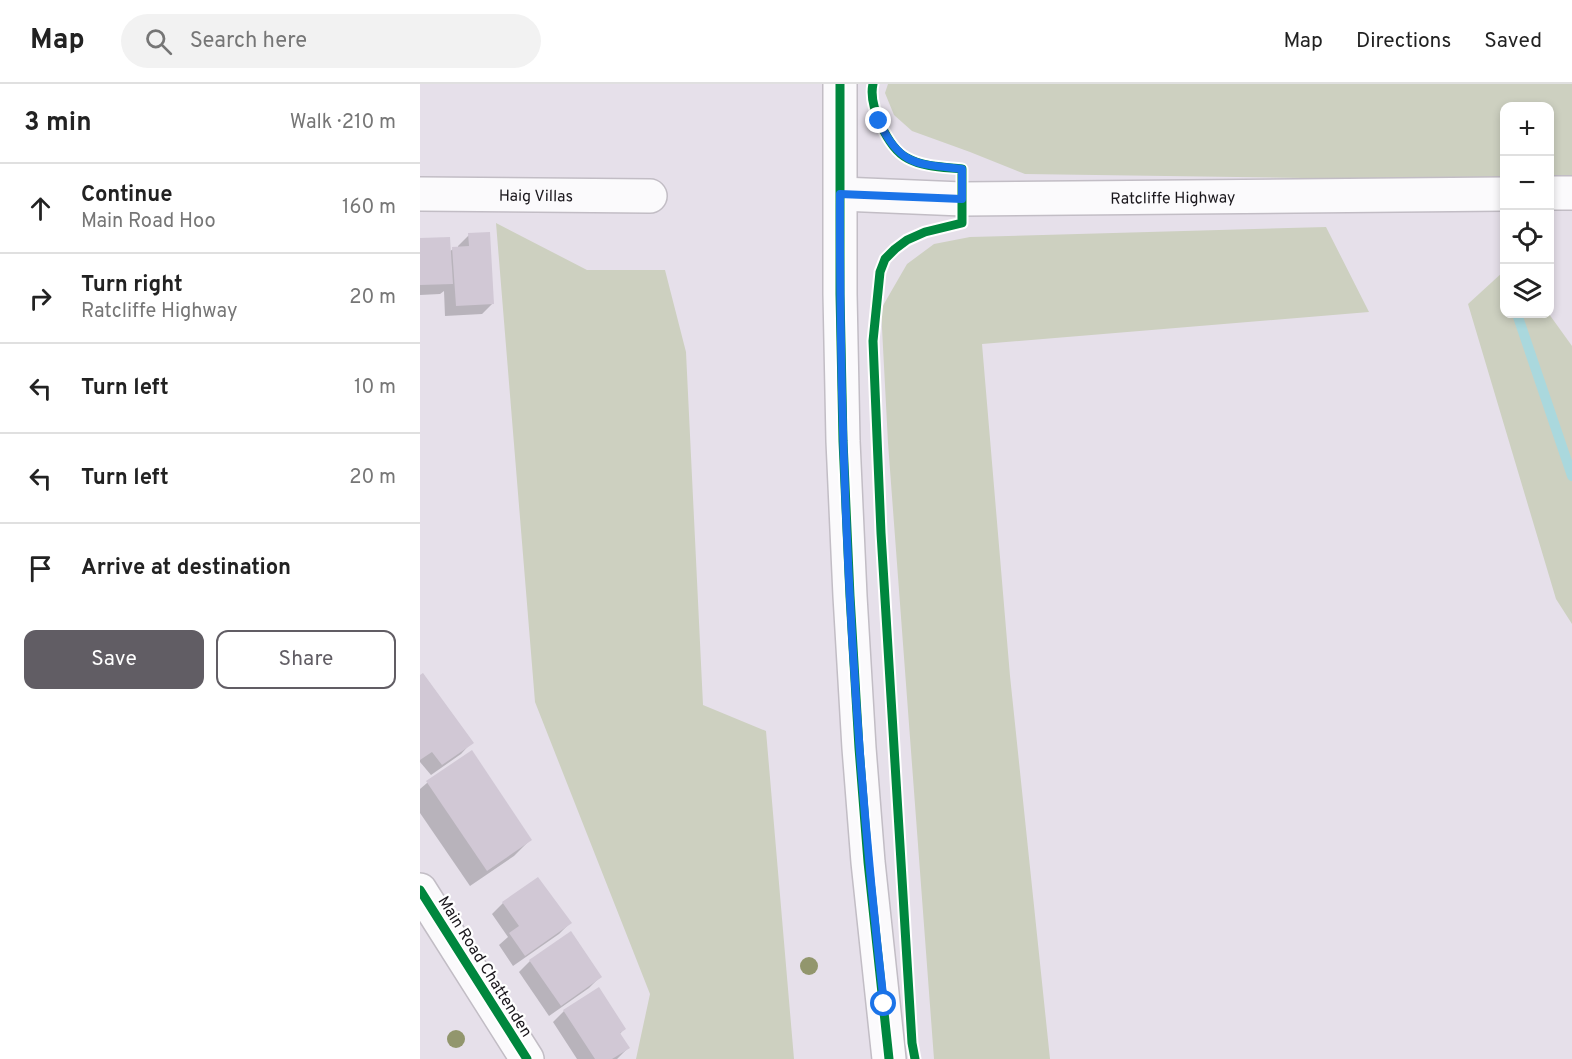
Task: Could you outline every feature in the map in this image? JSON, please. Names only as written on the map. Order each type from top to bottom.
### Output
[{"type":"street","points":[[840,85],[842,407],[850,596],[868,862],[889,1059]]},
{"type":"street","points":[[1554,193],[1572,193]]},
{"type":"street","name":"Haig Villas","points":[[420,194],[650,196]]},
{"type":"street","name":"Ratcliffe Highway","points":[[840,194],[962,199],[1500,194]]},
{"type":"street","name":"Main Road Chattenden","points":[[420,890],[526,1059]]},
{"type":"green space","points":[[888,84],[1572,84],[1572,183],[1554,182],[1554,102],[1500,102],[1500,181],[1025,174],[912,131],[894,115],[885,93]]},
{"type":"green space","points":[[496,223],[587,270],[665,270],[686,352],[703,705],[766,731],[794,1059],[636,1059],[650,994],[535,702]]},
{"type":"green space","points":[[1326,227],[1369,312],[982,344],[1010,676],[1050,1059],[934,1059],[888,443],[881,309],[907,264],[934,244],[970,237]]},
{"type":"green space","points":[[1500,275],[1500,318],[1552,318],[1572,346],[1572,624],[1556,599],[1468,304]]},
{"type":"building","points":[[490,232],[494,304],[456,306],[452,247],[469,246],[468,233]]},
{"type":"building","points":[[450,237],[453,284],[420,285],[420,238]]},
{"type":"building","points":[[423,673],[474,743],[442,765],[432,752],[420,760],[420,675]]},
{"type":"building","points":[[472,750],[532,840],[487,871],[426,781]]},
{"type":"building","points":[[538,877],[572,923],[525,956],[509,933],[519,926],[502,902]]},
{"type":"building","points":[[571,931],[602,977],[561,1006],[529,960]]},
{"type":"building","points":[[599,987],[626,1029],[620,1033],[630,1048],[612,1059],[595,1059],[563,1010]]},
{"type":"waterway","points":[[1518,318],[1572,476]]},
{"type":"cycle path","points":[[840,84],[840,294],[843,441],[850,596],[868,862],[889,1059]]},
{"type":"cycle path","points":[[873,84],[872,93],[881,125],[900,153],[920,163],[962,169],[962,223],[925,232],[907,240],[885,259],[880,272],[873,341],[881,533],[912,1043],[915,1059]]},
{"type":"cycle path","points":[[420,890],[527,1059]]},
{"type":"route","points":[[879,121],[885,136],[905,158],[921,164],[962,169],[962,199],[840,194],[843,441],[850,596],[868,862],[884,1004]]}]
